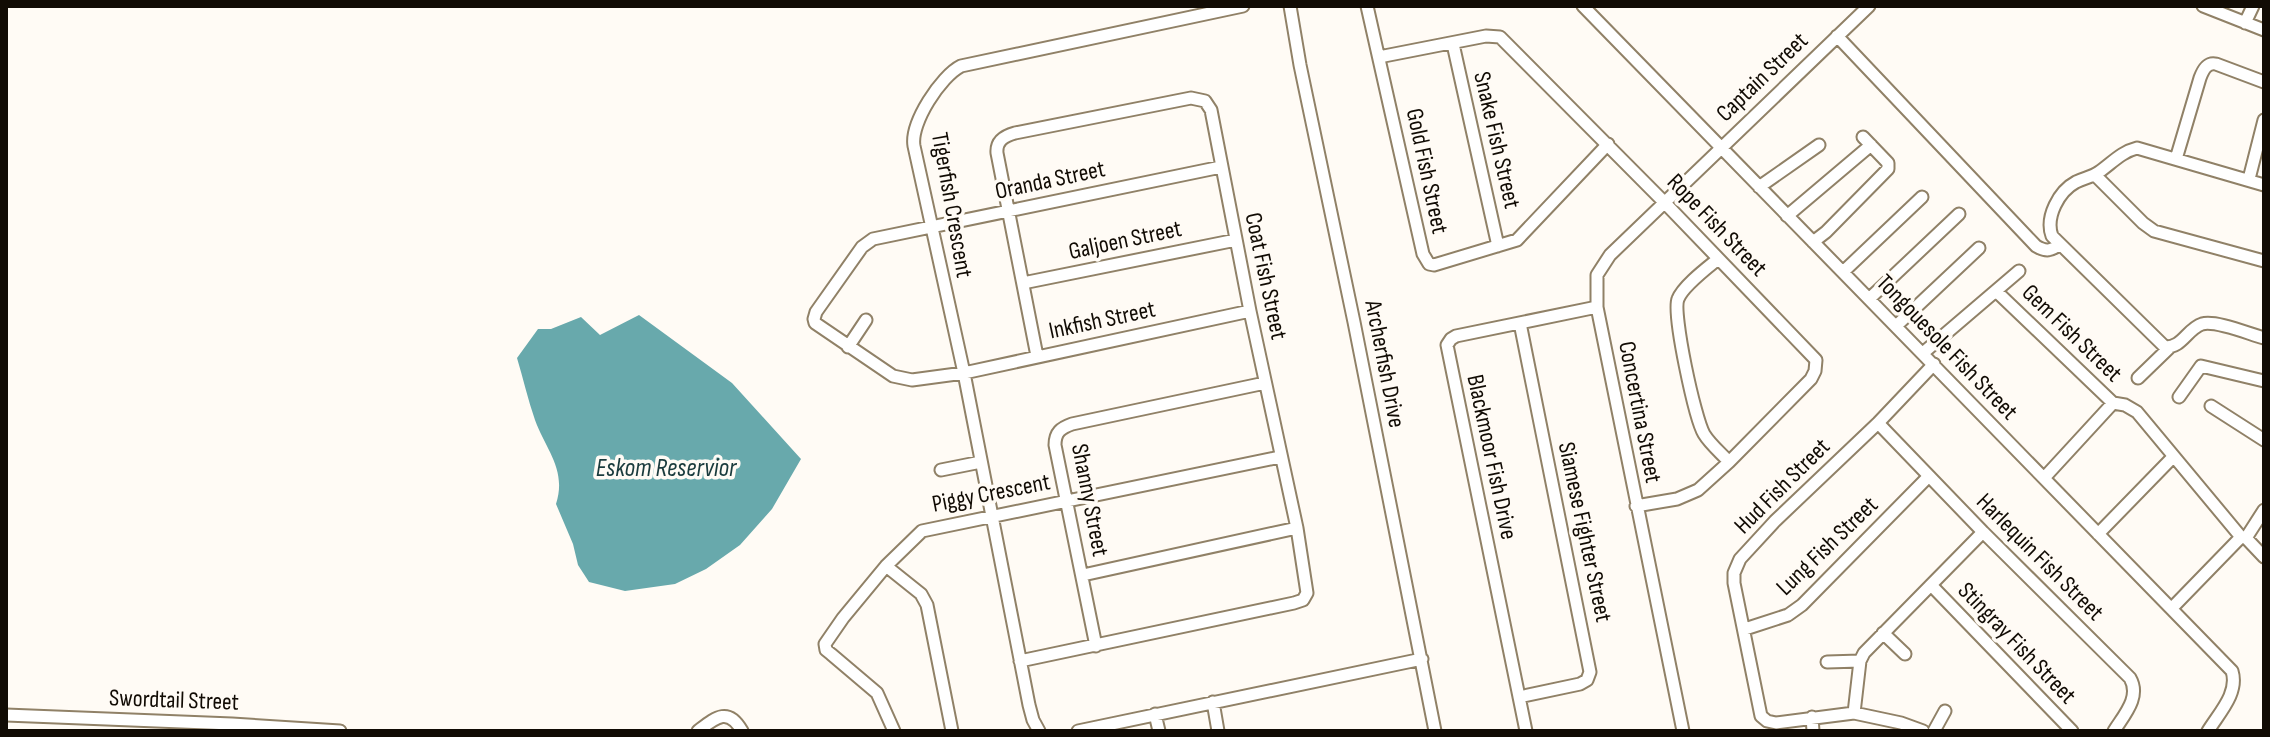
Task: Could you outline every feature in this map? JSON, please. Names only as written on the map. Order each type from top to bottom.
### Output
[{"type":"street","name":"Tigerfish Crescent","points":[[1039,731],[1032,716],[1020,661],[964,373],[913,134],[921,113],[947,76],[970,63],[1243,6]]},
{"type":"street","name":"Archerfish Drive","points":[[1290,6],[1435,731]]},
{"type":"street","name":"Gold Fish Street","points":[[1367,6],[1424,259],[1432,265],[1520,238],[1608,144]]},
{"type":"street","name":"Tongouesole Fish Street","points":[[1583,6],[2232,671],[2232,692],[2208,731]]},
{"type":"street","name":"Captain Street","points":[[1720,148],[1868,6]]},
{"type":"street","points":[[2203,6],[2264,30]]},
{"type":"street","points":[[2245,23],[2253,6]]},
{"type":"street","name":"Rope Fish Street","points":[[1379,57],[1491,36],[1500,37],[1816,360],[1811,379],[1698,490],[1677,499],[1636,506]]},
{"type":"street","points":[[1837,36],[2036,246],[2049,251],[2060,244]]},
{"type":"street","name":"Snake Fish Street","points":[[1453,44],[1498,246]]},
{"type":"street","points":[[2176,159],[2200,78],[2207,66],[2216,64],[2264,82]]},
{"type":"street","name":"Coat Fish Street","points":[[1020,661],[1303,600],[1307,590],[1297,528],[1211,110],[1207,103],[1199,98],[1004,137],[997,148],[1037,356]]},
{"type":"street","points":[[2249,179],[2264,120]]},
{"type":"street","points":[[1787,216],[1867,141],[1888,163],[1888,169],[1813,242]]},
{"type":"street","points":[[1759,187],[1819,145]]},
{"type":"street","name":"Concertina Street","points":[[1683,731],[1597,307],[1596,282],[1602,265],[1720,148]]},
{"type":"street","points":[[2172,347],[2162,345],[2060,244],[2050,231],[2052,210],[2073,183],[2095,175],[2121,154],[2137,148],[2264,185]]},
{"type":"street","name":"Oranda Street","points":[[964,373],[902,379],[815,323],[816,312],[865,243],[1221,167]]},
{"type":"street","points":[[2095,175],[2154,231],[2264,261]]},
{"type":"street","points":[[1843,272],[1922,197]]},
{"type":"street","points":[[1869,299],[1959,214]]},
{"type":"street","name":"Galjoen Street","points":[[1023,283],[1236,240]]},
{"type":"street","points":[[1896,326],[1979,248]]},
{"type":"street","points":[[1718,259],[1683,291],[1676,305],[1685,366],[1698,422],[1705,435],[1729,462]]},
{"type":"street","points":[[1923,353],[2019,271]]},
{"type":"street","name":"Gem Fish Street","points":[[1996,291],[2113,403],[2044,478]]},
{"type":"street","name":"Blackmoor Fish Drive","points":[[1526,731],[1447,348],[1454,337],[1597,307]]},
{"type":"street","name":"Inkfish Street","points":[[964,373],[1250,311]]},
{"type":"street","points":[[848,347],[866,320]]},
{"type":"street","name":"Siamese Fighter Street","points":[[1519,697],[1580,684],[1587,680],[1590,672],[1520,323]]},
{"type":"street","points":[[2138,378],[2195,328],[2205,323],[2264,338]]},
{"type":"street","name":"Hud Fish Street","points":[[1812,717],[1776,723],[1761,716],[1734,583],[1736,566],[1775,521],[1878,423],[1934,364]]},
{"type":"street","points":[[2179,397],[2201,366],[2264,381]]},
{"type":"street","name":"Shanny Street","points":[[1096,646],[1055,445],[1061,428],[1265,383]]},
{"type":"street","points":[[2113,403],[2137,412],[2173,457],[2264,557]]},
{"type":"street","points":[[2211,406],[2264,440]]},
{"type":"street","name":"Harlequin Fish Street","points":[[1878,423],[2130,678],[2134,696],[2114,731]]},
{"type":"street","name":"Piggy Crescent","points":[[894,731],[877,693],[825,647],[843,618],[886,566],[925,529],[1280,457]]},
{"type":"street","points":[[2098,534],[2173,457]]},
{"type":"street","points":[[941,470],[981,462]]},
{"type":"street","name":"Lung Fish Street","points":[[1745,629],[1788,615],[1802,605],[1929,476]]},
{"type":"street","points":[[2172,608],[2244,537],[2264,510]]},
{"type":"street","points":[[1083,575],[1297,528]]},
{"type":"street","points":[[1854,713],[1860,661],[1869,646],[1983,532]]},
{"type":"street","points":[[886,566],[921,594],[927,605],[952,731]]},
{"type":"street","name":"Stingray Fish Street","points":[[1931,585],[2072,731]]},
{"type":"street","points":[[1883,633],[1905,654]]},
{"type":"street","points":[[1078,731],[1422,659]]},
{"type":"street","points":[[1827,662],[1860,661]]},
{"type":"street","points":[[1213,702],[1218,731]]},
{"type":"street","points":[[1934,731],[1945,711]]},
{"type":"street","points":[[1813,731],[1812,717],[1854,713],[1923,731]]},
{"type":"street","points":[[1155,714],[1159,731]]},
{"type":"street","name":"Swordtail Street","points":[[6,715],[336,731]]},
{"type":"street","points":[[698,731],[724,716],[735,720],[742,731]]},
{"type":"water","name":"Eskom Reservior","points":[[639,315],[732,383],[801,459],[772,509],[740,545],[706,569],[675,584],[625,591],[589,582],[578,565],[573,544],[556,504],[559,492],[557,470],[535,420],[517,358],[538,329],[551,329],[581,317],[600,335]]}]
